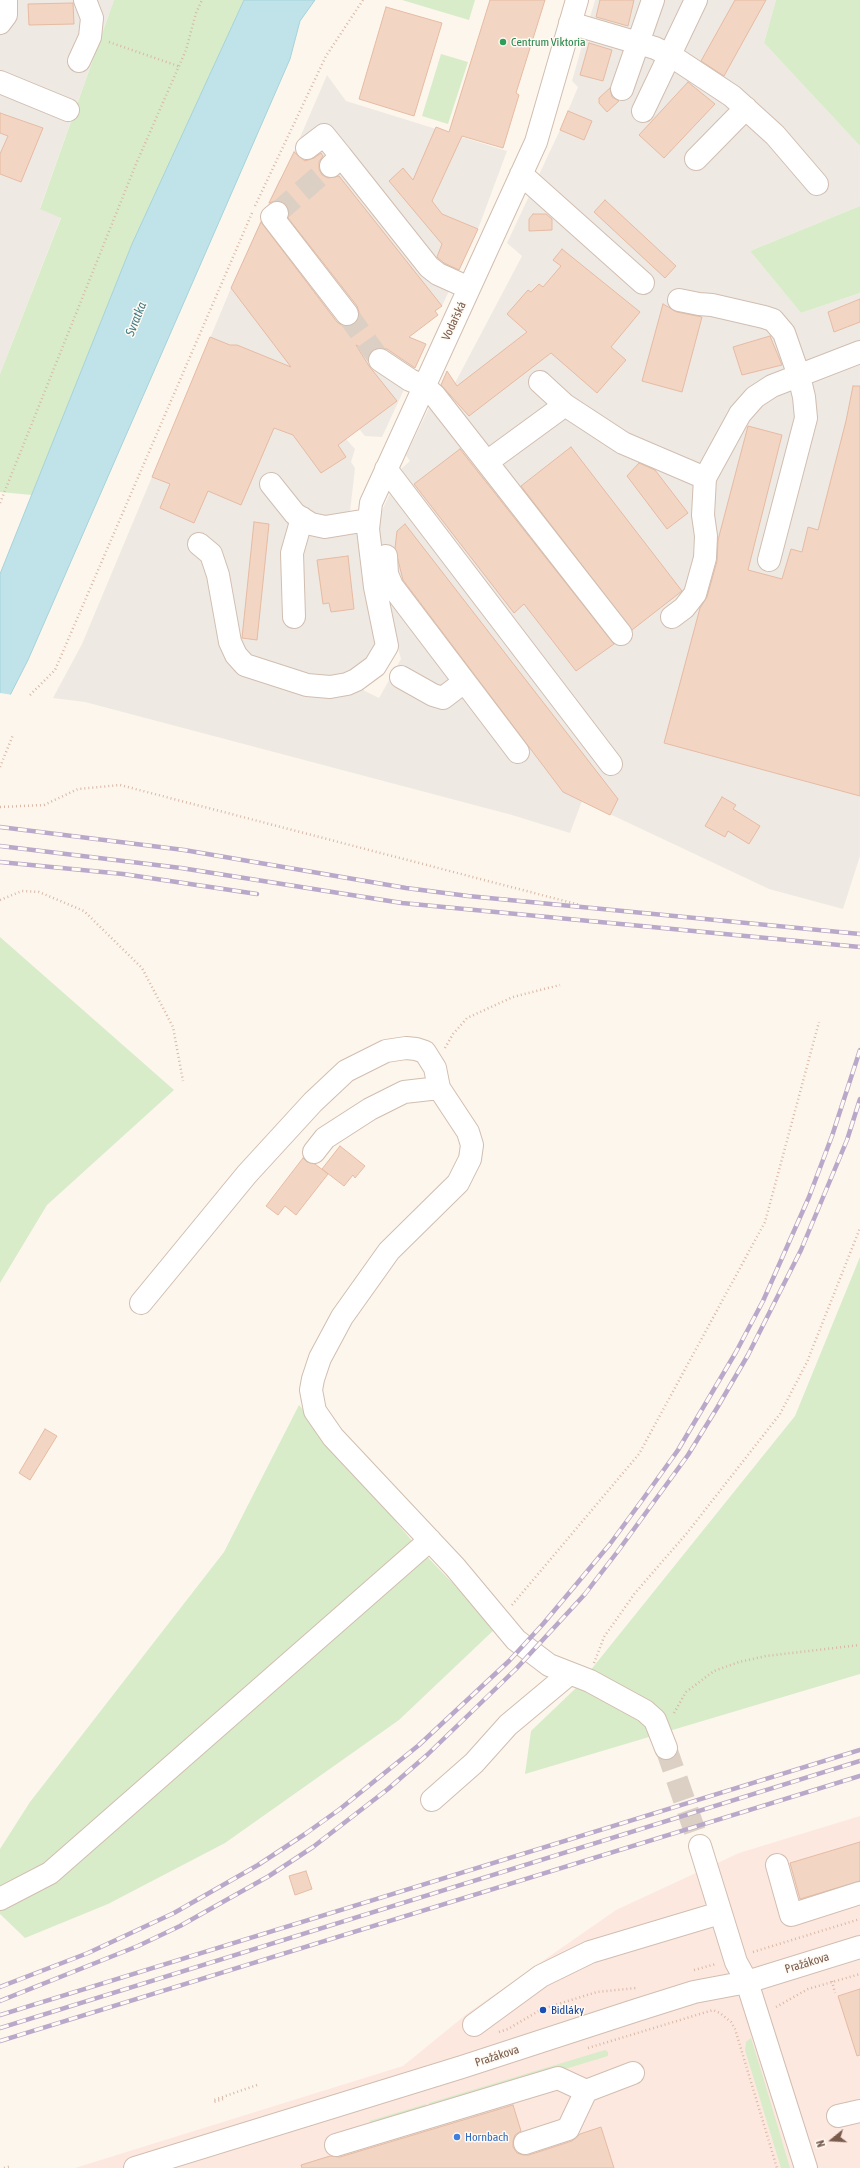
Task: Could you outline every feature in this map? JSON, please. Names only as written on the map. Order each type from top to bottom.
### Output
[{"type":"street","points":[[0,23],[6,15],[6,0]]},
{"type":"street","points":[[79,61],[90,36],[92,18],[85,0]]},
{"type":"street","name":"Vodařská","points":[[199,544],[210,554],[218,575],[230,642],[236,656],[245,665],[306,685],[337,686],[346,684],[366,675],[375,666],[387,646],[375,586],[369,514],[386,469],[536,142],[577,0]]},
{"type":"street","points":[[622,89],[653,0]]},
{"type":"street","points":[[644,111],[696,0]]},
{"type":"street","points":[[570,23],[638,43],[670,56],[732,96],[776,135],[817,184]]},
{"type":"street","points":[[0,82],[68,110]]},
{"type":"street","points":[[696,159],[746,108]]},
{"type":"street","points":[[307,148],[324,135],[336,161],[428,267],[438,274],[469,288]]},
{"type":"street","points":[[521,174],[643,283]]},
{"type":"street","points":[[277,213],[272,217],[347,314]]},
{"type":"street","points":[[679,300],[712,305],[773,320],[784,332],[799,376],[804,397],[806,418],[769,560]]},
{"type":"street","points":[[672,618],[684,608],[695,594],[705,558],[706,536],[703,515],[705,478],[740,414],[750,403],[772,386],[855,359]]},
{"type":"street","points":[[380,360],[410,380],[424,386],[435,396],[621,634]]},
{"type":"street","points":[[540,382],[565,405],[623,443],[705,478]]},
{"type":"street","points":[[487,462],[565,405]]},
{"type":"street","points":[[386,469],[611,764]]},
{"type":"street","points":[[271,484],[295,514],[311,524],[325,527],[369,514],[378,515],[382,522],[389,580],[518,752]]},
{"type":"street","points":[[294,617],[292,553],[302,518]]},
{"type":"street","points":[[401,677],[433,695],[443,698],[464,682]]},
{"type":"street","points":[[141,1303],[252,1168],[313,1102],[346,1071],[386,1051],[406,1048],[425,1052],[437,1078],[468,1132],[472,1145],[470,1159],[465,1173],[458,1184],[389,1252],[342,1317],[320,1358],[311,1390],[315,1411],[333,1437],[455,1567],[516,1640],[549,1665],[590,1681],[645,1711],[656,1720],[664,1741]]},
{"type":"street","points":[[314,1152],[325,1138],[377,1106],[404,1092],[437,1078]]},
{"type":"street","points":[[0,1899],[50,1873],[430,1540]]},
{"type":"street","points":[[432,1800],[474,1763],[508,1725],[569,1674]]},
{"type":"street","points":[[700,1846],[735,1958],[747,1982],[806,2168]]},
{"type":"street","points":[[777,1865],[791,1915],[860,1893]]},
{"type":"street","points":[[474,2025],[541,1976],[590,1952],[720,1913]]},
{"type":"street","name":"Pražákova","points":[[135,2168],[454,2070],[680,1997],[747,1982],[860,1947]]},
{"type":"street","points":[[523,2137],[574,2116],[586,2091],[633,2073]]},
{"type":"street","points":[[336,2145],[558,2078],[586,2091]]},
{"type":"street","points":[[838,2116],[860,2111]]},
{"type":"path","points":[[0,503],[136,164],[186,50],[196,13],[202,0]]},
{"type":"path","points":[[30,695],[55,670],[264,186],[326,56],[363,0]]},
{"type":"path","points":[[90,36],[178,66]]},
{"type":"path","points":[[0,767],[13,735]]},
{"type":"path","points":[[0,807],[44,805],[78,789],[120,785],[580,905]]},
{"type":"path","points":[[0,900],[22,892],[39,892],[84,911],[142,968],[173,1027],[183,1081]]},
{"type":"path","points":[[437,1078],[453,1034],[467,1018],[513,997],[560,985]]},
{"type":"path","points":[[499,1621],[639,1454],[765,1222],[819,1022]]},
{"type":"path","points":[[590,1681],[600,1646],[635,1593],[688,1533],[780,1414],[807,1362],[860,1228]]},
{"type":"path","points":[[664,1741],[686,1692],[714,1671],[739,1662],[766,1656],[860,1645]]},
{"type":"path","points":[[689,1972],[860,1919]]},
{"type":"path","points":[[759,2020],[779,2004],[808,1989],[860,1974]]},
{"type":"path","points":[[832,1982],[836,1993]]},
{"type":"path","points":[[495,2033],[508,2029],[542,2009],[597,1992],[644,1986]]},
{"type":"path","points":[[222,2099],[214,2102],[214,2100],[257,2085]]},
{"type":"path","points":[[4,2168],[11,2166]]},
{"type":"shaded area","points":[[0,0],[114,0],[40,208],[61,217],[0,374]]},
{"type":"shaded area","points":[[595,0],[776,0],[764,43],[860,146],[860,206],[750,251],[801,313],[860,293],[860,856],[843,909],[769,889],[582,801],[570,833],[512,815],[85,702],[53,698],[82,644],[231,288],[279,180],[283,177],[327,75],[346,101],[507,151],[478,229],[442,306],[435,311],[438,315],[409,337],[425,344],[382,437],[365,436],[359,429],[346,439],[355,449],[351,462],[355,468],[350,512],[355,513],[380,640],[359,686],[365,691],[379,698],[401,659],[381,585],[376,523],[402,468],[410,461],[406,455],[444,377],[449,375],[455,383],[522,256],[507,243],[560,130],[578,87],[572,81]]},
{"type":"shaded area","points":[[860,1816],[860,2168],[75,2168],[403,2066],[468,2013],[616,1910],[739,1853]]},
{"type":"green space","points":[[114,0],[244,0],[132,244],[32,495],[0,492],[0,374],[61,218],[40,209]]},
{"type":"green space","points":[[402,0],[475,0],[469,20]]},
{"type":"green space","points":[[776,0],[860,0],[860,146],[764,43]]},
{"type":"green space","points":[[441,54],[468,62],[448,124],[422,116]]},
{"type":"green space","points":[[860,206],[860,293],[801,313],[750,251]]},
{"type":"green space","points":[[0,937],[174,1090],[47,1205],[0,1283]]},
{"type":"green space","points":[[860,1257],[860,1674],[525,1774],[531,1731],[577,1687],[795,1416]]},
{"type":"green space","points":[[299,1405],[413,1542],[496,1628],[399,1720],[225,1843],[108,1904],[25,1938],[0,1914],[0,1849],[30,1802],[224,1552]]},
{"type":"green space","points":[[751,2038],[790,2168],[781,2168],[745,2050],[746,2042]]},
{"type":"green space","points":[[605,2050],[608,2052],[608,2056],[431,2110],[429,2103]]},
{"type":"green space","points":[[426,2104],[428,2111],[377,2125],[369,2121]]},
{"type":"water","name":"Svratka","points":[[244,0],[315,0],[300,21],[290,59],[28,660],[0,715],[0,574],[132,244]]},
{"type":"pier","points":[[0,693],[13,695],[0,717]]},
{"type":"building","points":[[490,0],[545,0],[516,93],[519,95],[503,148],[462,136],[432,201],[442,214],[478,229],[459,270],[444,263],[437,257],[442,244],[389,181],[403,168],[413,180],[436,127],[449,132]]},
{"type":"building","points":[[600,0],[634,0],[628,26],[596,17]]},
{"type":"building","points":[[735,0],[766,0],[724,76],[701,61]]},
{"type":"building","points":[[73,3],[74,24],[29,25],[28,4]]},
{"type":"building","points":[[386,7],[442,23],[414,116],[359,99]]},
{"type":"building","points":[[589,43],[612,50],[603,81],[580,75]]},
{"type":"building","points":[[688,82],[715,104],[664,158],[639,135]]},
{"type":"building","points":[[610,88],[612,97],[619,101],[607,112],[599,103],[599,98]]},
{"type":"building","points":[[568,111],[592,121],[584,140],[560,130]]},
{"type":"building","points":[[0,113],[43,128],[21,182],[0,174],[0,154],[8,136],[0,133]]},
{"type":"building","points":[[294,152],[305,161],[314,158],[321,153],[323,156],[319,162],[319,169],[322,175],[328,178],[339,176],[442,306],[435,311],[438,315],[409,337],[426,344],[415,368],[387,349],[380,348],[371,352],[356,345],[369,366],[397,401],[338,445],[346,457],[321,473],[293,435],[274,428],[241,505],[208,491],[194,523],[160,508],[170,484],[152,477],[210,337],[230,345],[237,345],[291,367],[231,288],[261,222],[337,322],[343,326],[349,326],[355,324],[359,318],[357,306],[288,218],[289,212],[287,206],[281,201],[269,203]]},
{"type":"building","points":[[605,200],[676,266],[665,278],[594,212]]},
{"type":"building","points":[[533,214],[546,214],[552,219],[552,230],[529,231],[529,219]]},
{"type":"building","points":[[562,249],[640,312],[611,347],[626,360],[597,393],[551,353],[469,416],[441,385],[447,371],[457,386],[527,332],[507,314],[528,290],[531,292],[539,284],[543,287],[561,266],[553,260]]},
{"type":"building","points":[[860,299],[860,322],[834,332],[828,312]]},
{"type":"building","points":[[663,304],[677,312],[702,317],[682,392],[642,381]]},
{"type":"building","points":[[770,336],[782,365],[742,375],[733,347]]},
{"type":"building","points":[[853,386],[860,386],[860,796],[664,743],[700,608],[707,597],[717,561],[718,540],[748,426],[782,435],[748,570],[782,579],[791,549],[802,552],[808,527],[818,530],[846,421]]},
{"type":"building","points":[[571,447],[682,591],[632,630],[521,486]]},
{"type":"building","points":[[460,449],[614,644],[576,671],[524,604],[514,613],[414,484]]},
{"type":"building","points":[[639,463],[655,470],[688,513],[667,529],[627,476]]},
{"type":"building","points":[[254,522],[269,524],[257,640],[242,638]]},
{"type":"building","points":[[405,524],[618,799],[610,815],[563,792],[403,580],[395,548],[397,531]]},
{"type":"building","points":[[348,556],[354,609],[331,612],[329,603],[323,604],[317,560]]},
{"type":"building","points":[[722,797],[736,805],[733,809],[760,826],[749,844],[728,831],[725,837],[705,826]]},
{"type":"building","points":[[340,1146],[365,1166],[355,1178],[353,1175],[344,1186],[322,1169]]},
{"type":"building","points":[[303,1158],[307,1162],[315,1164],[328,1174],[296,1215],[285,1206],[278,1215],[266,1206]]},
{"type":"building","points":[[45,1429],[57,1436],[30,1480],[19,1473]]},
{"type":"building","points":[[860,1842],[860,1881],[800,1899],[790,1863]]},
{"type":"building","points":[[306,1871],[312,1889],[295,1895],[289,1876]]},
{"type":"building","points":[[860,1989],[860,2055],[857,2056],[838,1996]]},
{"type":"building","name":"Hornbach","points":[[513,2105],[521,2131],[515,2135],[513,2141],[513,2147],[517,2153],[529,2155],[572,2141],[580,2134],[601,2127],[614,2168],[302,2168],[301,2165],[330,2156],[340,2157]]},
{"type":"tunnel","points":[[277,213],[331,166]]},
{"type":"tunnel","points":[[347,314],[380,360]]},
{"type":"tunnel","points":[[666,1748],[700,1846]]},
{"type":"railway","points":[[0,827],[184,850],[406,888],[468,896],[860,934]]},
{"type":"railway","points":[[0,846],[181,868],[402,903],[860,947]]},
{"type":"railway","points":[[0,862],[123,874],[257,894]]},
{"type":"railway","points":[[0,1987],[88,1953],[174,1913],[258,1865],[305,1834],[340,1809],[419,1745],[509,1661],[543,1624],[610,1544],[678,1450],[736,1352],[763,1301],[809,1197],[832,1136],[860,1050]]},
{"type":"railway","points":[[0,2001],[138,1946],[180,1926],[269,1876],[313,1847],[388,1789],[427,1755],[516,1669],[585,1594],[688,1455],[717,1408],[748,1355],[801,1250],[847,1140],[860,1099]]},
{"type":"railway","points":[[0,2015],[860,1750]]},
{"type":"railway","points":[[0,2028],[860,1761]]},
{"type":"railway","points":[[0,2041],[860,1776]]},
{"type":"place","name":"Centrum Viktoria","points":[[503,42]]},
{"type":"place","name":"Bidláky","points":[[543,2010]]},
{"type":"place","name":"Hornbach","points":[[457,2137]]}]
